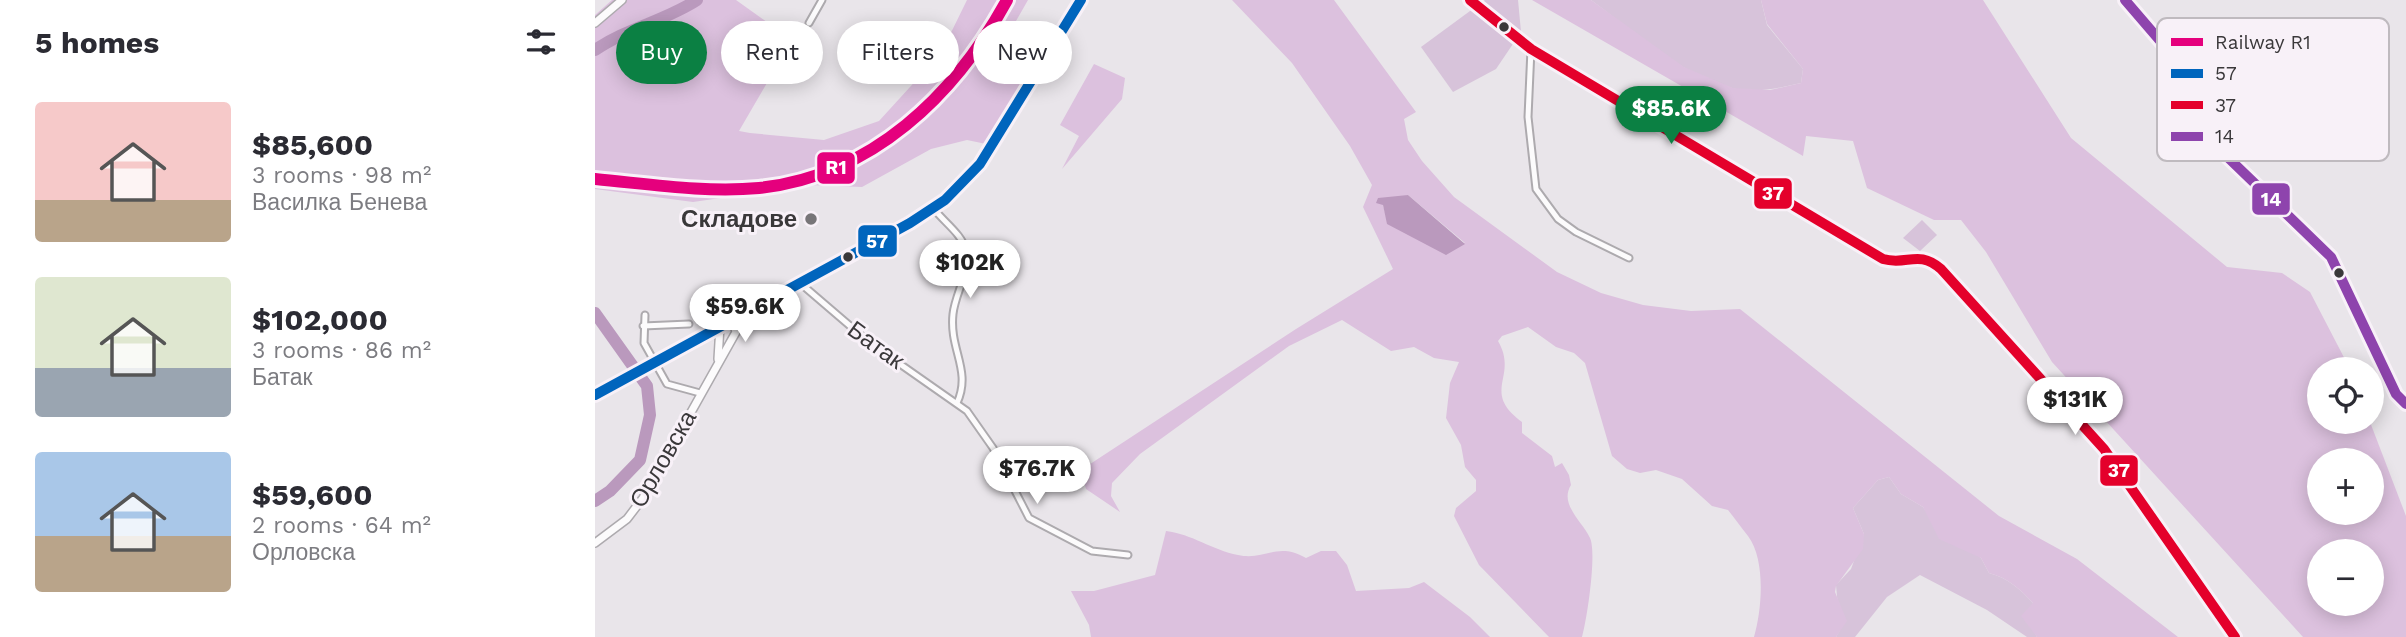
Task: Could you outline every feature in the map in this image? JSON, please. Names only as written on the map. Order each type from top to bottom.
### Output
[{"type":"main road","points":[[595,395],[934,209],[965,182],[987,155],[1081,0]]},
{"type":"street","points":[[595,23],[622,0]]},
{"type":"street","points":[[810,21],[823,0]]},
{"type":"street","points":[[1470,0],[1531,49],[1890,261],[1924,258],[1941,269],[2103,449],[2235,637]]},
{"type":"street","points":[[2125,0],[2157,37]]},
{"type":"street","points":[[1531,49],[1529,104],[1533,176],[1539,195],[1558,219],[1576,232],[1629,258]]},
{"type":"street","points":[[2231,161],[2330,257],[2396,394],[2406,404]]},
{"type":"street","points":[[934,209],[961,241],[966,254],[953,314],[953,339],[965,386],[957,403]]},
{"type":"street","name":"Батак","points":[[800,283],[870,343],[957,403],[978,424],[1030,518],[1092,551],[1128,555]]},
{"type":"street","points":[[645,315],[644,343],[667,384],[700,393]]},
{"type":"street","name":"Орловска","points":[[595,543],[627,519],[643,498],[736,332],[732,319]]},
{"type":"street","points":[[643,326],[689,324]]},
{"type":"street","name":"Орловска","points":[[717,363],[722,334],[720,326]]},
{"type":"shaded area","points":[[612,0],[736,0],[765,21],[721,21],[721,84],[766,84],[739,131],[750,133],[824,140],[879,121],[913,84],[959,84],[959,21],[957,21],[967,0],[1028,0],[1016,21],[973,21],[973,84],[1028,84],[991,145],[967,140],[931,149],[862,187],[811,185],[693,202],[595,189],[595,15]]},
{"type":"shaded area","points":[[1232,0],[1334,0],[1416,112],[1404,119],[1408,140],[1422,161],[1454,197],[1557,272],[1601,293],[1643,305],[1691,311],[1740,309],[1999,516],[2077,559],[2178,637],[2037,637],[2021,616],[2033,603],[2013,585],[1989,573],[1981,558],[1939,539],[1923,507],[1901,494],[1889,477],[1878,480],[1853,508],[1864,534],[1863,549],[1836,586],[1835,592],[1847,621],[1836,637],[1754,637],[1761,585],[1758,558],[1748,536],[1728,510],[1712,506],[1682,479],[1656,470],[1640,473],[1627,469],[1612,456],[1585,363],[1574,353],[1556,347],[1528,327],[1502,336],[1498,341],[1505,364],[1501,392],[1510,411],[1522,422],[1522,433],[1552,456],[1555,467],[1562,463],[1571,485],[1568,492],[1570,506],[1590,538],[1592,571],[1582,637],[1549,637],[1479,565],[1454,516],[1456,508],[1476,491],[1476,480],[1465,467],[1461,445],[1446,418],[1450,383],[1459,362],[1434,358],[1414,347],[1391,351],[1342,320],[1289,346],[1140,454],[1112,483],[1111,496],[1120,512],[1086,489],[1081,470],[1393,269],[1363,207],[1372,185],[1350,146],[1292,63]],"holes":[[[1408,195],[1465,243],[1413,235],[1388,224],[1383,205]]]},
{"type":"shaded area","points":[[1485,0],[1518,0],[1521,32],[1496,69],[1453,92],[1421,47]]},
{"type":"shaded area","points":[[1532,0],[1591,0],[1684,67],[1733,88],[1770,90],[1801,83],[1803,69],[1767,24],[1761,0],[1983,0],[2071,138],[2227,267],[2282,273],[2310,292],[2344,357],[2307,357],[2307,434],[2375,434],[2380,448],[2307,448],[2307,525],[2384,525],[2384,459],[2406,516],[2406,637],[2303,637],[2052,362],[1986,252],[1961,220],[1934,220],[1867,188],[1853,141],[1806,136],[1803,156]]},
{"type":"shaded area","points":[[1591,0],[1761,0],[1767,25],[1803,69],[1801,83],[1767,90],[1749,90],[1713,82],[1658,51]]},
{"type":"shaded area","points":[[1094,64],[1125,78],[1122,99],[1062,169],[1079,136],[1060,125]]},
{"type":"shaded area","points":[[1408,195],[1465,244],[1446,255],[1387,224],[1383,205],[1376,203],[1378,198]]},
{"type":"shaded area","points":[[1922,220],[1937,235],[1920,251],[1903,238]]},
{"type":"shaded area","points":[[1889,477],[1901,494],[1923,507],[1932,519],[1981,558],[1989,573],[2013,585],[2033,603],[2029,623],[2037,637],[2027,637],[1987,610],[1920,575],[1887,597],[1855,637],[1836,637],[1840,630],[1836,585],[1851,569],[1864,534],[1853,508],[1878,480]]},
{"type":"shaded area","points":[[1166,531],[1185,535],[1238,555],[1256,556],[1287,551],[1306,558],[1321,551],[1336,551],[1347,565],[1356,591],[1409,588],[1424,582],[1470,617],[1490,637],[1091,637],[1089,625],[1071,591],[1094,591],[1155,575]]},
{"type":"waterway","points":[[595,50],[697,0]]},
{"type":"waterway","points":[[595,313],[647,386],[650,415],[640,460],[610,491],[595,501]]},
{"type":"rail line","name":"R1","points":[[595,179],[677,187],[739,189],[800,180],[838,167],[873,148],[906,125],[935,98],[962,68],[1007,0]]},
{"type":"transit line","name":"57","points":[[595,395],[910,223],[945,200],[980,164],[1081,0]]},
{"type":"transit line","name":"37","points":[[1470,0],[1531,49],[1883,259],[1926,260],[1941,269],[2104,449],[2235,637]]},
{"type":"transit line","name":"14","points":[[2125,0],[2157,37]]},
{"type":"transit line","name":"14","points":[[2232,161],[2331,257],[2396,394],[2406,404]]},
{"type":"place","name":"Складове","points":[[811,219]]}]
